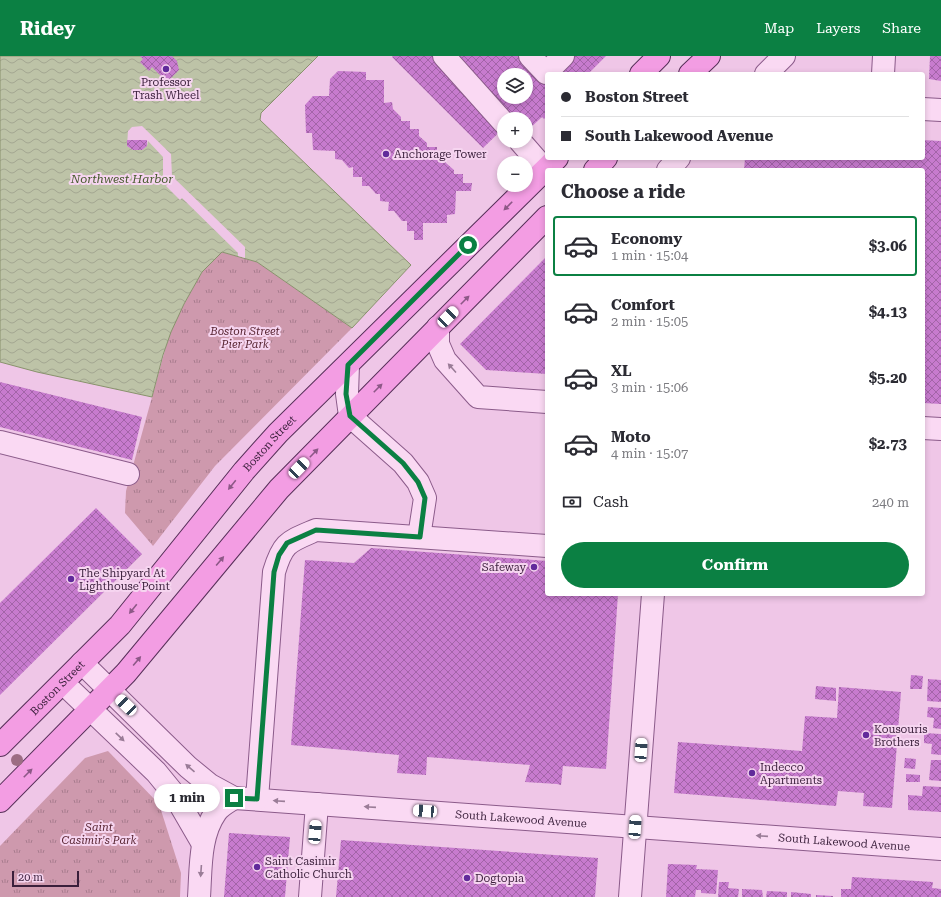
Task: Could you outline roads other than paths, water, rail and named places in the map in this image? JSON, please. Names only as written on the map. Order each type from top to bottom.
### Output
[{"type":"main road","points":[[643,72],[659,56]]},
{"type":"main road","points":[[692,72],[709,56]]},
{"type":"main road","points":[[596,168],[604,160]]},
{"type":"main road","name":"Boston Street","points":[[0,745],[120,625],[248,466],[278,434],[545,171]]},
{"type":"main road","points":[[0,801],[92,710],[126,673],[279,489],[545,219]]},
{"type":"street","points":[[444,56],[497,115]]},
{"type":"street","points":[[530,56],[545,72]]},
{"type":"street","points":[[547,72],[563,56]]},
{"type":"street","points":[[768,72],[784,56]]},
{"type":"street","points":[[883,72],[884,56]]},
{"type":"street","points":[[925,109],[941,110]]},
{"type":"street","points":[[528,148],[550,166]]},
{"type":"street","points":[[438,327],[438,344],[445,360],[478,397],[545,402]]},
{"type":"street","points":[[348,365],[346,394],[350,416],[403,463],[418,482],[425,498],[420,537]]},
{"type":"street","points":[[925,428],[941,429]]},
{"type":"street","points":[[0,442],[128,474]]},
{"type":"street","points":[[257,799],[274,572],[279,555],[287,543],[316,530],[545,546]]},
{"type":"street","points":[[630,897],[652,596]]},
{"type":"street","name":"South Lakewood Avenue","points":[[82,663],[188,767],[210,785],[234,798],[941,849]]},
{"type":"street","points":[[63,683],[156,772],[174,794],[203,844]]},
{"type":"street","points":[[199,897],[203,844],[217,810],[234,798]]},
{"type":"street","points":[[310,897],[317,804]]},
{"type":"water","name":"Northwest Harbor","points":[[0,56],[318,56],[261,113],[260,120],[411,265],[352,328],[257,262],[222,252],[202,272],[184,304],[171,332],[163,355],[152,397],[37,372],[0,362]]},
{"type":"place","name":"Professor Trash Wheel","points":[[166,69]]},
{"type":"place","name":"Anchorage Tower","points":[[386,154]]},
{"type":"place","name":"Safeway","points":[[534,567]]},
{"type":"place","name":"The Shipyard At Lighthouse Point","points":[[71,579]]},
{"type":"place","name":"Kousouris Brothers","points":[[866,735]]},
{"type":"place","name":"Indecco Apartments","points":[[752,773]]},
{"type":"place","name":"Saint Casimir Catholic Church","points":[[257,867]]},
{"type":"place","name":"Dogtopia","points":[[467,878]]},
{"type":"park label","name":"Boston Street Pier Park","points":[[245,337]]},
{"type":"park label","name":"Saint Casimir's Park","points":[[99,833]]}]
